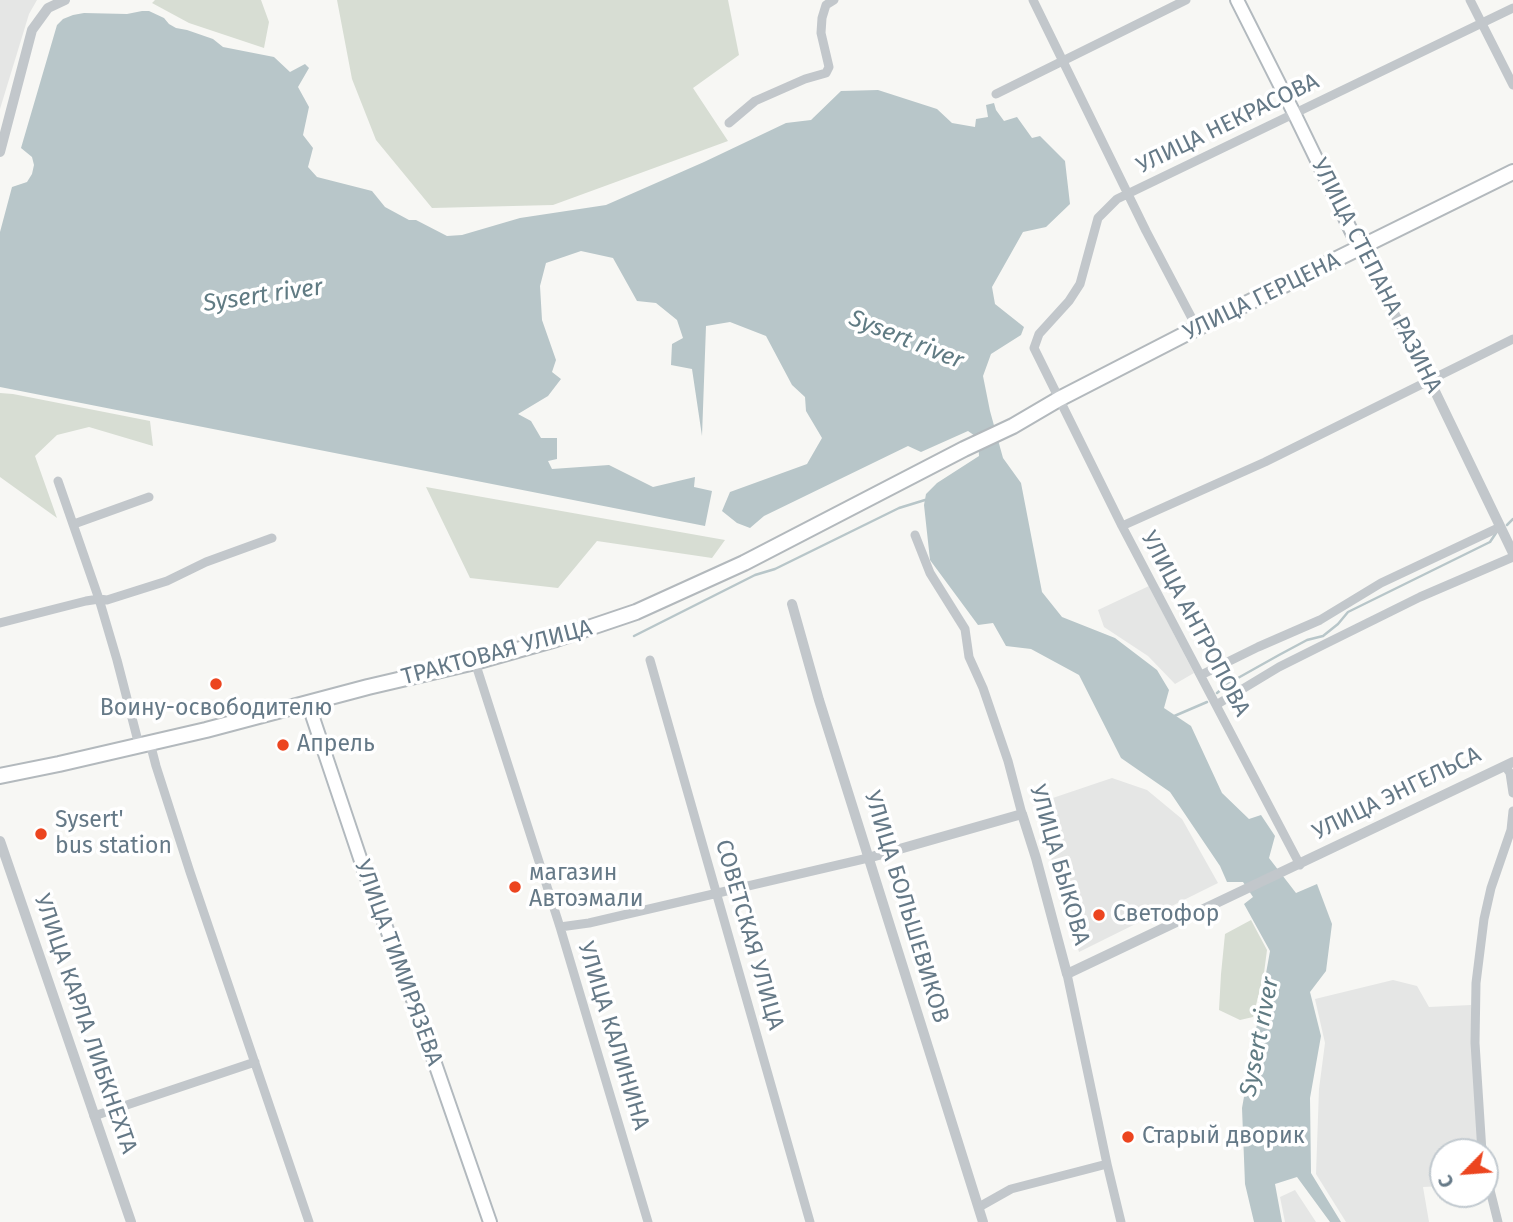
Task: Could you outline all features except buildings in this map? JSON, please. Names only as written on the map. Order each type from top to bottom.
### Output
[{"type":"main road","name":"УЛИЦА СТЕПАНА РАЗИНА","points":[[1237,0],[1360,249]]},
{"type":"main road","name":"УЛИЦА ГЕРЦЕНА","points":[[1013,426],[1059,399],[1197,328],[1513,172]]},
{"type":"main road","name":"ТРАКТОВАЯ УЛИЦА","points":[[0,776],[144,744],[475,662],[636,612],[744,563],[1013,426]]},
{"type":"main road","name":"УЛИЦА ТИМИРЯЗЕВА","points":[[308,703],[364,870],[404,974],[490,1222]]},
{"type":"street","points":[[0,152],[32,30],[48,8],[65,0]]},
{"type":"street","points":[[729,123],[755,101],[805,79],[826,73],[829,67],[821,33],[822,18],[826,5],[834,0]]},
{"type":"street","points":[[1033,0],[1197,328]]},
{"type":"street","points":[[996,94],[1186,0]]},
{"type":"street","points":[[1470,0],[1513,85]]},
{"type":"street","name":"УЛИЦА НЕКРАСОВА","points":[[1034,348],[1040,334],[1080,284],[1098,218],[1117,199],[1513,8]]},
{"type":"street","name":"УЛИЦА СТЕПАНА РАЗИНА","points":[[1360,249],[1430,381],[1513,555]]},
{"type":"street","points":[[1122,526],[1265,462],[1513,339]]},
{"type":"street","name":"УЛИЦА АНТРОПОВА","points":[[1034,348],[1122,526],[1300,865]]},
{"type":"street","points":[[58,481],[99,599],[144,744],[156,766],[309,1222]]},
{"type":"street","points":[[74,524],[149,497]]},
{"type":"street","points":[[1201,675],[1258,646],[1320,621],[1381,583],[1500,527]]},
{"type":"street","name":"УЛИЦА БЫКОВА","points":[[915,535],[930,573],[965,628],[968,657],[983,688],[1036,858],[1067,975],[1121,1222]]},
{"type":"street","points":[[0,623],[99,599],[107,600],[167,581],[206,562],[272,538]]},
{"type":"street","points":[[1216,705],[1279,667],[1420,597],[1513,555]]},
{"type":"street","name":"УЛИЦА БОЛЬШЕВИКОВ","points":[[792,604],[819,700],[983,1222]]},
{"type":"street","name":"СОВЕТСКАЯ УЛИЦА","points":[[650,660],[810,1222]]},
{"type":"street","name":"УЛИЦА КАЛИНИНА","points":[[475,662],[560,926],[648,1222]]},
{"type":"street","points":[[1510,768],[1513,793]]},
{"type":"street","name":"УЛИЦА ЭНГЕЛЬСА","points":[[1067,975],[1510,768]]},
{"type":"street","points":[[1481,1138],[1475,1043],[1476,983],[1484,919],[1491,888],[1511,830],[1513,811]]},
{"type":"street","points":[[560,926],[589,923],[868,858],[1022,814]]},
{"type":"street","name":"УЛИЦА КАРЛА ЛИБКНЕХТА","points":[[0,841],[131,1222]]},
{"type":"street","points":[[94,1116],[255,1062]]},
{"type":"street","points":[[979,1207],[1011,1189],[1107,1164]]},
{"type":"shaded area","points":[[0,0],[37,0],[29,14],[0,109]]},
{"type":"shaded area","points":[[155,0],[261,0],[269,22],[264,48],[189,23],[152,3]]},
{"type":"shaded area","points":[[337,0],[728,0],[739,55],[693,88],[728,141],[553,205],[432,208],[376,140],[352,79]]},
{"type":"shaded area","points":[[0,393],[150,421],[153,446],[89,427],[57,435],[35,456],[57,518],[0,477]]},
{"type":"shaded area","points":[[426,487],[725,540],[712,558],[597,541],[558,588],[470,578]]},
{"type":"shaded area","points":[[1149,586],[1194,673],[1175,684],[1148,656],[1104,627],[1098,610]]},
{"type":"shaded area","points":[[1112,778],[1147,790],[1182,819],[1218,883],[1079,952],[1035,804]]},
{"type":"shaded area","points":[[1251,920],[1267,950],[1253,1017],[1240,1020],[1219,1010],[1225,934]]},
{"type":"shaded area","points":[[1393,980],[1417,986],[1429,1007],[1471,1005],[1479,1138],[1429,1138],[1429,1187],[1423,1187],[1429,1222],[1346,1222],[1316,1174],[1319,1089],[1325,1043],[1315,999]]},
{"type":"shaded area","points":[[1295,1190],[1316,1222],[1285,1222],[1280,1197]]},
{"type":"water","name":"Sysert river","points":[[149,11],[164,18],[176,28],[213,39],[223,47],[274,57],[290,72],[305,64],[309,68],[298,87],[309,107],[303,135],[313,148],[308,167],[317,177],[372,191],[385,207],[447,236],[462,235],[520,218],[606,205],[786,123],[811,120],[841,91],[878,90],[937,109],[952,123],[975,127],[976,119],[988,117],[986,105],[994,103],[1004,121],[1017,117],[1032,138],[1040,136],[1065,161],[1070,204],[1046,227],[1023,232],[992,287],[995,304],[1024,327],[1021,335],[991,354],[983,376],[990,411],[1003,458],[1021,483],[1042,592],[1062,617],[1115,638],[1157,670],[1169,690],[1164,708],[1191,726],[1222,793],[1249,819],[1261,815],[1275,836],[1269,858],[1296,893],[1317,884],[1332,924],[1326,971],[1310,992],[1321,1036],[1310,1098],[1311,1173],[1341,1222],[1330,1222],[1297,1177],[1275,1184],[1282,1222],[1254,1222],[1245,1184],[1242,1108],[1270,951],[1244,904],[1253,897],[1243,882],[1227,882],[1220,866],[1170,792],[1121,758],[1079,675],[1031,649],[1006,646],[993,623],[978,625],[930,560],[924,505],[926,494],[937,483],[979,456],[978,438],[968,431],[921,452],[908,446],[764,516],[750,528],[737,523],[722,511],[730,492],[807,464],[822,438],[806,411],[805,397],[792,385],[766,336],[730,322],[706,326],[702,436],[692,369],[671,365],[672,344],[683,338],[677,320],[656,303],[637,301],[613,258],[581,251],[546,263],[540,286],[542,320],[556,360],[552,372],[561,379],[548,396],[518,414],[531,421],[541,438],[557,438],[557,459],[548,461],[552,469],[609,465],[653,487],[695,477],[694,487],[712,491],[705,526],[0,387],[0,232],[12,187],[27,182],[32,174],[32,157],[21,148],[57,25],[63,19],[84,13],[127,14]]},
{"type":"waterway","points":[[634,636],[755,575],[775,569],[899,508],[925,500]]},
{"type":"waterway","points":[[1507,525],[1513,519]]},
{"type":"waterway","points":[[1217,693],[1229,683],[1279,655],[1307,640],[1323,636],[1348,612],[1490,542],[1496,533]]},
{"type":"waterway","points":[[1172,717],[1207,702]]},
{"type":"place","name":"Воину-освободителю","points":[[216,684]]},
{"type":"place","name":"Апрель","points":[[283,745]]},
{"type":"place","name":"Sysert' bus station","points":[[41,834]]},
{"type":"place","name":"магазин Автоэмали","points":[[515,887]]},
{"type":"place","name":"Светофор","points":[[1099,915]]},
{"type":"place","name":"Старый дворик","points":[[1128,1137]]}]
